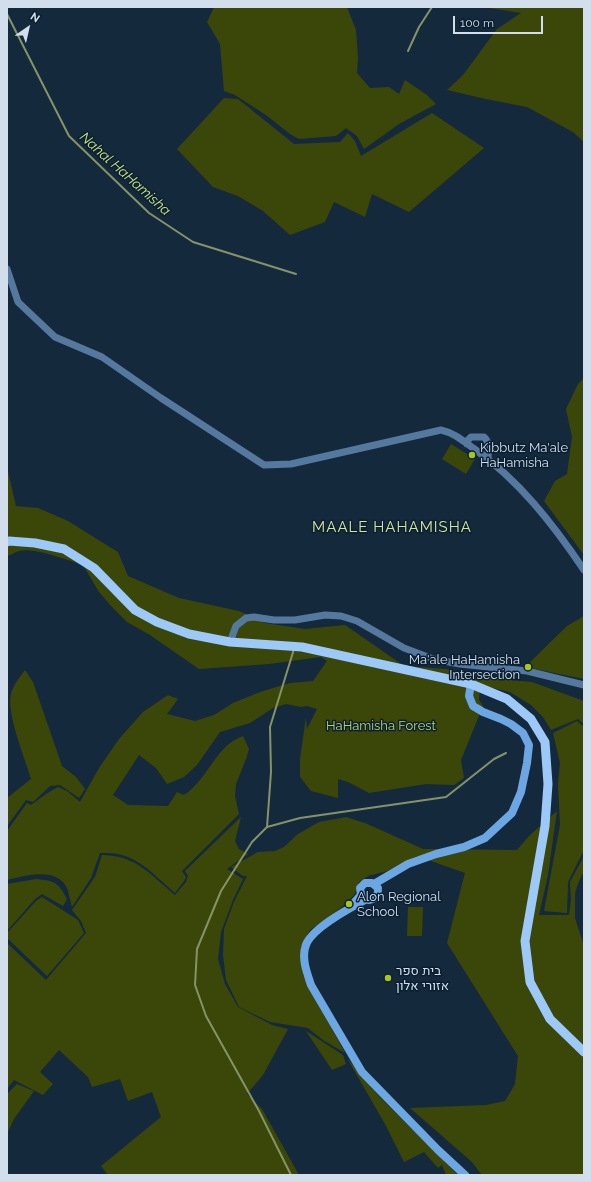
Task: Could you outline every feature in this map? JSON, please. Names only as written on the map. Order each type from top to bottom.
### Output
[{"type":"main road","points":[[7,542],[36,542],[64,549],[94,568],[135,610],[157,622],[189,634],[230,642],[302,647],[471,684],[507,699],[531,719],[544,742],[548,784],[545,826],[525,941],[530,982],[550,1019],[584,1052]]},
{"type":"main road","points":[[374,884],[408,864],[436,854],[464,847],[485,838],[512,813],[521,792],[529,745],[523,733],[501,719],[483,712],[473,706],[469,696],[471,684]]},
{"type":"main road","points":[[378,891],[374,884],[370,882],[363,884],[360,890],[363,897],[368,900],[374,899],[388,875]]},
{"type":"main road","points":[[363,897],[313,934],[308,940],[305,947],[305,961],[311,985],[362,1072],[438,1150],[466,1175]]},
{"type":"street","points":[[7,269],[18,302],[55,337],[102,357],[264,466],[291,464],[441,430],[452,433],[488,458],[530,499],[560,535],[584,570]]},
{"type":"street","points":[[467,444],[471,437],[484,437],[488,443],[488,458]]},
{"type":"street","points":[[230,642],[236,626],[246,618],[254,617],[274,620],[295,620],[325,615],[337,616],[357,621],[404,648],[433,659],[460,664],[527,671],[584,685]]},
{"type":"green space","points":[[214,7],[347,7],[356,30],[358,58],[357,73],[370,88],[389,87],[399,94],[405,80],[427,95],[436,104],[399,124],[364,149],[357,136],[346,128],[336,136],[299,139],[235,95],[224,91],[220,44],[207,22]]},
{"type":"green space","points":[[483,7],[584,7],[584,142],[573,132],[527,107],[447,90],[463,75],[497,29],[521,13]]},
{"type":"green space","points":[[224,98],[238,99],[294,144],[340,142],[348,133],[355,141],[361,156],[432,113],[484,148],[409,212],[372,194],[365,217],[334,202],[325,222],[290,235],[263,211],[238,196],[213,187],[177,149]]},
{"type":"green space","points":[[584,378],[584,555],[544,501],[555,481],[567,474],[572,437],[566,409],[578,384]]},
{"type":"green space","points":[[451,444],[475,459],[466,474],[442,459]]},
{"type":"green space","name":"HaHamisha Forest","points":[[7,467],[16,506],[38,508],[68,521],[118,552],[128,576],[179,598],[239,611],[265,623],[305,629],[345,625],[404,666],[446,669],[500,679],[532,682],[584,701],[584,724],[578,719],[551,730],[543,717],[531,705],[510,692],[480,685],[479,700],[483,706],[461,760],[464,778],[454,785],[426,784],[369,793],[348,782],[338,779],[338,798],[311,791],[300,777],[300,759],[306,717],[307,729],[317,709],[307,706],[301,707],[286,704],[273,708],[250,723],[220,732],[197,765],[184,777],[167,784],[156,768],[139,755],[113,795],[128,805],[168,806],[177,792],[184,795],[192,789],[225,747],[243,736],[249,749],[236,784],[235,796],[239,814],[182,871],[186,877],[175,893],[140,863],[125,856],[111,853],[100,853],[91,878],[72,907],[66,886],[61,880],[54,876],[38,874],[7,880],[7,831],[27,803],[31,805],[58,787],[67,791],[80,802],[99,768],[119,739],[143,712],[168,695],[178,699],[167,714],[195,721],[214,715],[233,703],[260,692],[290,683],[313,681],[327,661],[321,657],[269,664],[199,669],[150,635],[127,622],[99,592],[83,565],[42,552],[25,550],[7,556]]},
{"type":"green space","points":[[584,616],[584,679],[525,667],[567,626]]},
{"type":"green space","points":[[25,670],[33,682],[62,766],[76,777],[85,789],[79,798],[60,785],[50,786],[33,802],[26,800],[7,826],[7,798],[31,779],[17,736],[10,702],[13,687]]},
{"type":"green space","points":[[577,721],[584,727],[584,850],[568,882],[567,913],[544,911],[560,825],[558,784],[560,763],[553,733]]},
{"type":"green space","points":[[557,811],[548,875],[539,915],[569,915],[571,900],[570,882],[584,856],[584,871],[575,893],[575,918],[584,946],[584,1175],[482,1175],[472,1162],[410,1108],[486,1105],[505,1101],[515,1084],[518,1056],[447,943],[465,873],[417,856],[387,871],[368,876],[359,882],[355,894],[342,907],[310,930],[301,946],[303,975],[345,1053],[323,1040],[308,1028],[270,1022],[239,1007],[226,980],[223,955],[224,929],[234,902],[247,876],[243,876],[231,867],[258,852],[275,851],[284,847],[298,834],[319,822],[346,817],[365,823],[423,849],[517,850],[529,836]]},
{"type":"green space","points":[[241,817],[235,841],[239,849],[248,854],[227,869],[243,879],[221,932],[218,959],[225,984],[238,1007],[272,1025],[288,1029],[263,1075],[247,1094],[262,1109],[299,1175],[108,1175],[101,1166],[161,1117],[152,1092],[128,1101],[120,1079],[92,1087],[88,1077],[59,1050],[40,1072],[53,1084],[43,1095],[14,1080],[7,1089],[7,943],[46,980],[86,933],[81,921],[72,910],[95,877],[102,855],[114,856],[134,863],[143,868],[175,895],[186,882],[188,876],[185,871]]},
{"type":"green space","points":[[36,879],[55,883],[67,899],[63,906],[42,894],[35,899],[7,931],[7,884]]},
{"type":"green space","points":[[42,897],[78,920],[84,933],[47,976],[7,938],[7,933],[36,901]]},
{"type":"green space","points":[[408,907],[423,907],[422,936],[407,936]]},
{"type":"green space","points":[[306,1031],[343,1055],[346,1064],[332,1070]]},
{"type":"green space","points":[[347,1058],[377,1094],[458,1175],[446,1175],[442,1165],[438,1168],[424,1152],[404,1162],[385,1124]]},
{"type":"green space","points":[[17,1084],[34,1091],[14,1119],[7,1134],[7,1094]]},
{"type":"waterway","points":[[408,51],[419,27],[432,7]]},
{"type":"waterway","name":"Nahal HaHamisha","points":[[7,14],[69,136],[149,213],[193,242],[296,274]]},
{"type":"waterway","points":[[267,827],[271,772],[270,727],[294,649]]},
{"type":"waterway","points":[[291,1175],[259,1111],[206,1016],[195,985],[197,949],[221,891],[252,842],[267,827],[300,818],[446,797],[494,759],[506,753]]},
{"type":"place","name":"Kibbutz Ma'ale HaHamisha","points":[[472,455]]},
{"type":"place","name":"Ma'ale HaHamisha Intersection","points":[[528,667]]},
{"type":"place","name":"Alon Regional School","points":[[349,904]]},
{"type":"place","name":"בית ספר אזורי אלון","points":[[388,978]]},
{"type":"district","name":"MAALE HAHAMISHA","points":[[392,527]]}]
